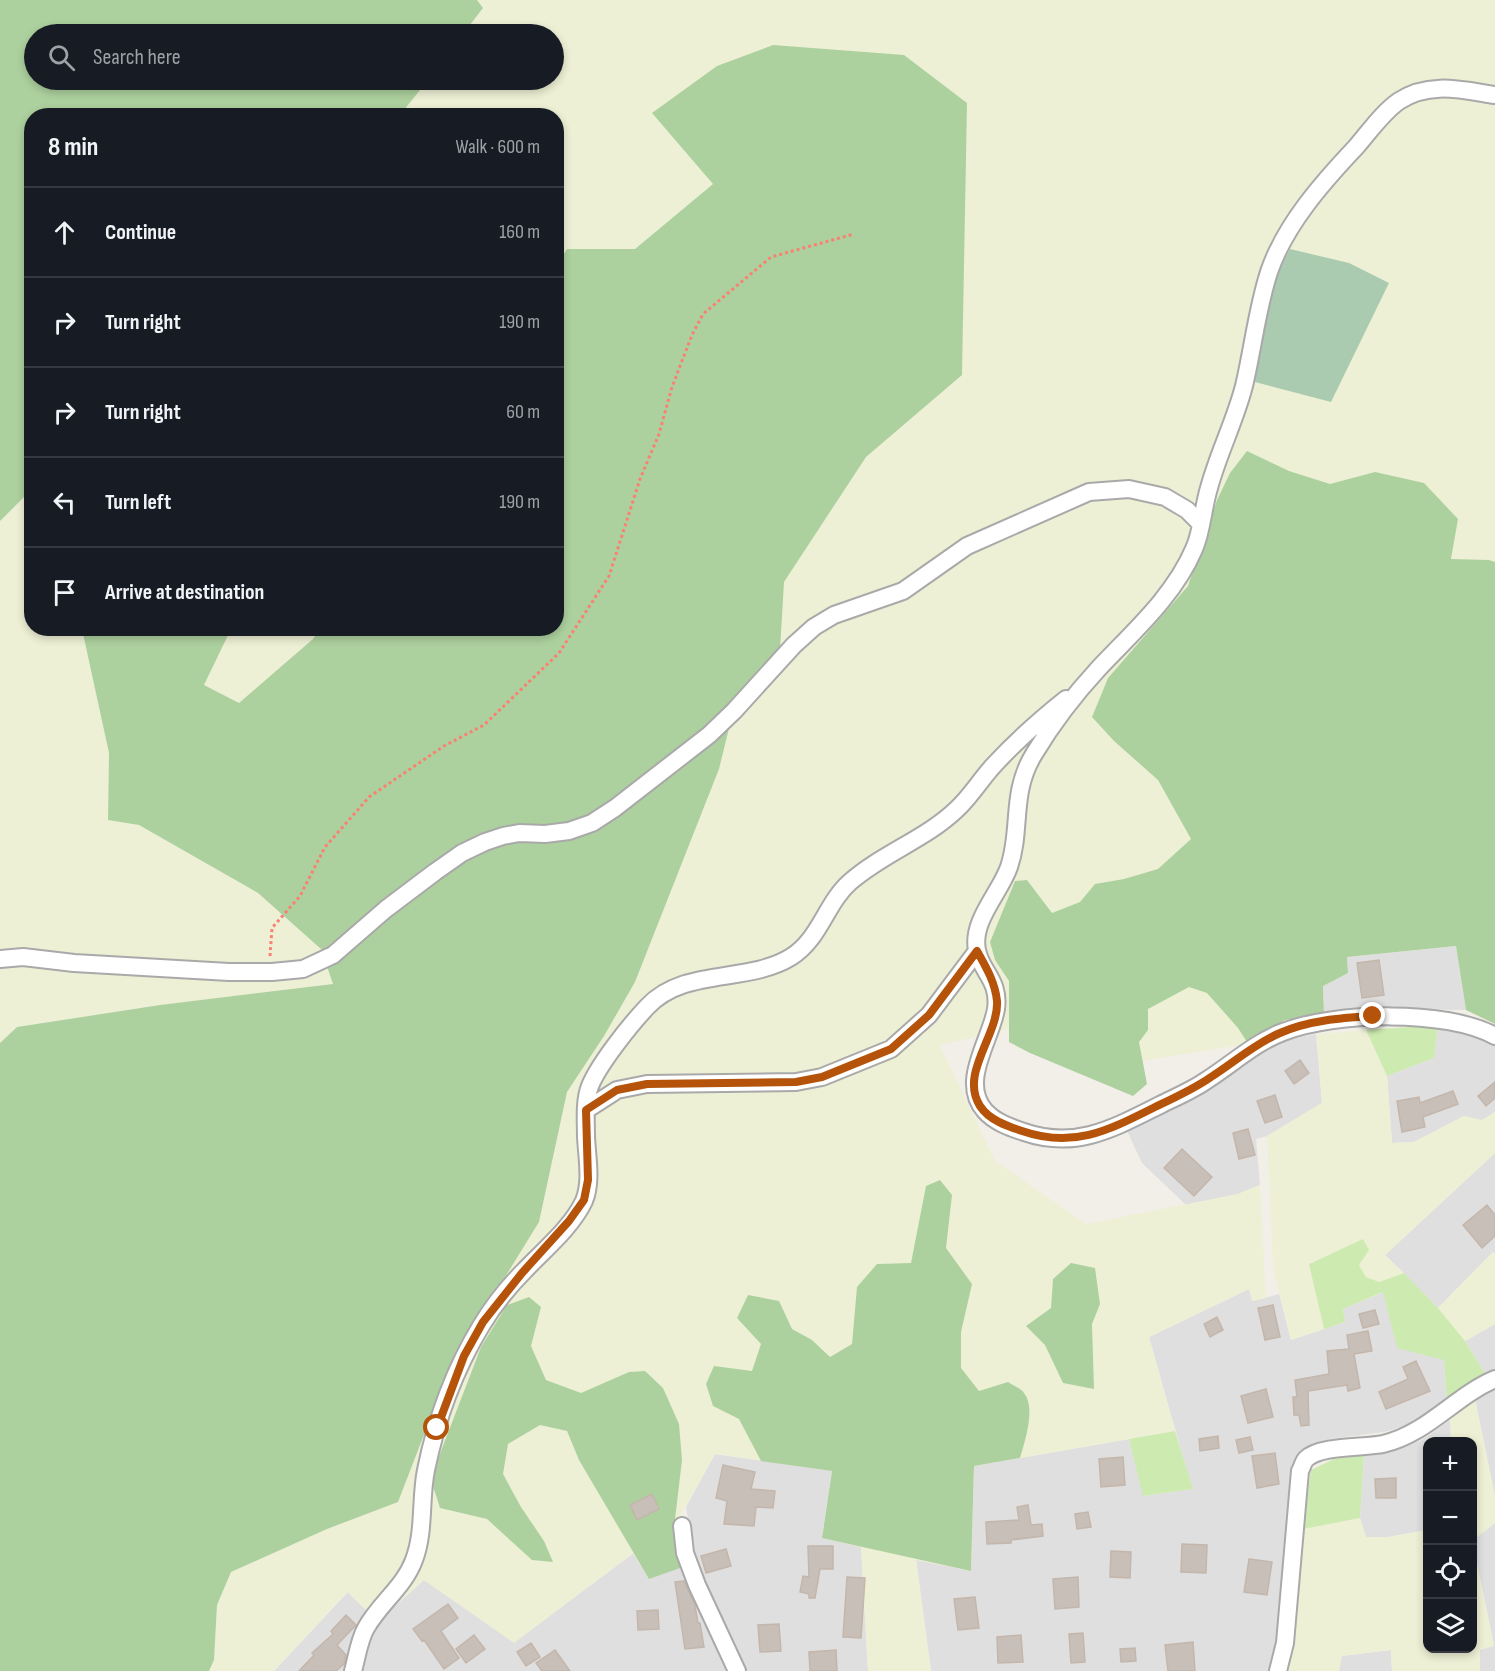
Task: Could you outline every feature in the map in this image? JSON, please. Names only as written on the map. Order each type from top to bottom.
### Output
[{"type":"street","points":[[1495,95],[1453,88],[1429,88],[1396,103],[1345,158],[1285,237],[1270,268],[1260,301],[1243,390],[1209,484],[1197,544],[1182,573],[1163,598],[1079,691],[1032,757],[1021,782],[1013,855],[1007,874],[978,932],[977,951],[994,983],[997,1004],[975,1074],[975,1091],[980,1106],[993,1119],[1041,1138],[1076,1139],[1102,1133],[1200,1085],[1279,1033],[1304,1025],[1331,1019],[1373,1016],[1444,1020],[1484,1029],[1495,1036]]},
{"type":"street","points":[[0,959],[23,957],[153,968],[272,972],[303,969],[333,955],[386,909],[462,853],[502,836],[569,831],[592,823],[646,785],[709,735],[814,627],[834,615],[903,591],[967,546],[1089,492],[1129,489],[1165,497],[1187,510],[1200,523]]},
{"type":"street","points":[[353,1671],[364,1630],[380,1607],[404,1580],[414,1559],[419,1540],[428,1461],[437,1428],[464,1356],[483,1322],[522,1273],[569,1221],[584,1200],[588,1180],[586,1110],[589,1088],[601,1065],[648,1006],[665,992],[684,984],[771,966],[792,956],[819,928],[832,903],[848,883],[876,862],[930,831],[957,810],[1014,744],[1064,700],[1079,691]]},
{"type":"street","points":[[586,1110],[617,1090],[647,1084],[796,1082],[822,1077],[891,1049],[929,1015],[977,951]]},
{"type":"street","points":[[1278,1671],[1285,1643],[1300,1472],[1306,1459],[1318,1452],[1384,1444],[1417,1430],[1480,1385],[1495,1379]]},
{"type":"street","points":[[682,1526],[685,1553],[697,1585],[737,1671]]},
{"type":"path","points":[[272,972],[269,952],[272,928],[300,896],[325,847],[369,797],[444,746],[484,725],[559,653],[609,576],[640,479],[659,434],[672,387],[692,335],[704,314],[771,257],[854,234]]},
{"type":"shaded area","points":[[1457,946],[1466,1010],[1357,1009],[1324,1015],[1323,985],[1348,973],[1347,957]]},
{"type":"shaded area","points":[[1438,1027],[1473,1034],[1495,1045],[1495,1112],[1482,1121],[1464,1116],[1414,1142],[1392,1143],[1387,1076],[1434,1058]]},
{"type":"shaded area","points":[[1316,1034],[1322,1103],[1267,1136],[1256,1139],[1260,1185],[1238,1194],[1186,1205],[1142,1163],[1127,1131],[1215,1082],[1276,1042]]},
{"type":"shaded area","points":[[1495,1153],[1495,1254],[1493,1252],[1438,1308],[1385,1255]]},
{"type":"shaded area","points":[[1249,1289],[1253,1301],[1279,1294],[1291,1340],[1345,1322],[1343,1309],[1384,1292],[1444,1360],[1447,1402],[1414,1423],[1384,1432],[1329,1439],[1315,1443],[1302,1451],[1294,1464],[1278,1648],[1269,1671],[931,1671],[916,1559],[971,1571],[974,1466],[1129,1439],[1144,1496],[1192,1489],[1149,1337]]},
{"type":"shaded area","points":[[1495,1324],[1495,1372],[1486,1375],[1465,1341]]},
{"type":"shaded area","points":[[1495,1387],[1495,1496],[1475,1399]]},
{"type":"shaded area","points":[[1450,1420],[1451,1437],[1426,1437]]},
{"type":"shaded area","points":[[1422,1440],[1423,1531],[1388,1537],[1366,1537],[1360,1518],[1364,1455]]},
{"type":"shaded area","points":[[715,1454],[832,1471],[822,1537],[861,1546],[868,1671],[745,1671],[707,1588],[693,1548],[686,1507]]},
{"type":"shaded area","points":[[1495,1523],[1495,1671],[1480,1671],[1480,1650],[1494,1645],[1477,1564],[1477,1536]]},
{"type":"shaded area","points":[[634,1553],[683,1567],[732,1671],[359,1671],[363,1652],[378,1621],[424,1580],[514,1642]]},
{"type":"shaded area","points":[[348,1592],[368,1612],[348,1671],[274,1671]]},
{"type":"shaded area","points":[[1391,1650],[1392,1671],[1339,1671],[1341,1656]]},
{"type":"green space","points":[[0,0],[477,0],[483,8],[471,24],[24,24],[24,90],[420,90],[406,108],[24,108],[24,497],[0,521]]},
{"type":"green space","points":[[477,0],[1495,0],[1495,1024],[1466,1010],[1456,946],[1347,957],[1348,973],[1323,986],[1324,1015],[1236,1046],[1090,1069],[1062,1017],[940,1045],[995,1161],[1087,1224],[1238,1194],[1260,1185],[1266,1298],[1252,1301],[1249,1289],[1149,1337],[1175,1431],[974,1466],[971,1571],[916,1560],[931,1671],[868,1671],[861,1547],[822,1538],[832,1471],[715,1454],[674,1527],[649,1579],[633,1553],[514,1643],[424,1580],[378,1621],[347,1592],[274,1671],[209,1671],[214,1660],[217,1605],[231,1572],[327,1529],[398,1502],[451,1365],[539,1222],[567,1092],[604,1036],[635,982],[719,769],[736,700],[779,667],[783,582],[866,457],[962,375],[713,184],[635,249],[567,249],[564,254],[564,108],[406,108],[420,90],[564,90],[564,24],[471,24],[483,9]]},
{"type":"green space","points":[[773,45],[904,55],[967,103],[962,375],[866,457],[784,582],[779,667],[736,700],[719,769],[635,982],[604,1036],[567,1092],[539,1222],[451,1365],[398,1502],[327,1529],[231,1572],[217,1605],[214,1660],[209,1671],[0,1671],[0,1043],[17,1027],[160,1005],[333,984],[321,949],[258,893],[139,825],[108,820],[109,753],[84,636],[228,636],[204,685],[239,703],[315,636],[564,636],[564,254],[567,249],[635,249],[713,184],[652,113],[717,66]]},
{"type":"green space","points":[[1290,249],[1349,263],[1389,283],[1331,402],[1255,382],[1273,281]]},
{"type":"green space","points":[[1247,451],[1289,471],[1330,484],[1375,472],[1424,483],[1458,519],[1451,559],[1495,562],[1495,1024],[1466,1010],[1456,946],[1347,957],[1348,973],[1323,986],[1324,1015],[1285,1020],[1247,1042],[1238,1028],[1207,993],[1189,987],[1148,1009],[1148,1030],[1139,1042],[1147,1084],[1133,1096],[1009,1042],[1009,981],[995,960],[990,942],[1015,881],[1027,880],[1052,913],[1080,902],[1095,884],[1124,879],[1158,869],[1191,839],[1158,780],[1114,741],[1092,717],[1108,678],[1188,586],[1217,500],[1230,473]]},
{"type":"green space","points":[[24,497],[24,636],[84,636],[109,753],[108,820],[139,825],[258,893],[321,949],[333,984],[160,1005],[17,1027],[0,1043],[0,521]]},
{"type":"green space","points":[[228,636],[315,636],[239,703],[204,686]]},
{"type":"green space","points":[[1438,1027],[1434,1058],[1387,1076],[1366,1030]]},
{"type":"green space","points":[[1366,1030],[1387,1076],[1392,1143],[1414,1142],[1464,1116],[1482,1120],[1495,1112],[1495,1153],[1385,1255],[1404,1273],[1379,1282],[1366,1277],[1359,1265],[1363,1240],[1309,1263],[1324,1329],[1291,1340],[1273,1269],[1267,1136],[1322,1103],[1317,1034]]},
{"type":"green space","points":[[940,1180],[952,1195],[946,1248],[972,1284],[961,1332],[961,1368],[979,1391],[1008,1382],[1024,1393],[1029,1407],[1028,1425],[1020,1458],[974,1466],[971,1571],[822,1538],[832,1471],[761,1461],[739,1419],[713,1406],[706,1384],[714,1366],[752,1371],[761,1344],[737,1318],[748,1295],[779,1301],[792,1329],[812,1340],[830,1357],[852,1344],[857,1287],[877,1264],[911,1263],[926,1186]]},
{"type":"green space","points":[[1363,1239],[1369,1250],[1359,1265],[1366,1277],[1379,1282],[1404,1273],[1438,1308],[1465,1341],[1486,1375],[1447,1402],[1444,1360],[1397,1348],[1383,1292],[1343,1309],[1345,1322],[1324,1329],[1309,1264]]},
{"type":"green space","points":[[1493,1252],[1495,1255],[1495,1324],[1465,1341],[1438,1308]]},
{"type":"green space","points":[[1071,1263],[1095,1268],[1100,1304],[1092,1324],[1094,1389],[1063,1383],[1045,1345],[1026,1326],[1051,1308],[1053,1279]]},
{"type":"green space","points":[[529,1297],[541,1307],[531,1346],[546,1380],[581,1393],[629,1372],[645,1371],[663,1388],[679,1424],[682,1460],[674,1528],[683,1567],[649,1579],[579,1460],[567,1431],[540,1425],[508,1444],[503,1474],[521,1507],[544,1541],[553,1562],[532,1560],[487,1519],[440,1508],[433,1486],[436,1464],[481,1347],[507,1305]]},
{"type":"green space","points":[[1475,1399],[1495,1496],[1495,1523],[1477,1537],[1477,1437],[1451,1437],[1450,1420]]},
{"type":"green space","points":[[1175,1431],[1193,1489],[1143,1496],[1129,1439]]},
{"type":"green space","points":[[1364,1455],[1360,1518],[1303,1529],[1311,1470],[1334,1459]]},
{"type":"green space","points":[[1360,1518],[1366,1537],[1388,1537],[1423,1531],[1423,1653],[1477,1653],[1477,1565],[1494,1646],[1480,1650],[1480,1671],[1392,1671],[1391,1650],[1342,1656],[1339,1671],[1285,1671],[1303,1529]]},
{"type":"building","points":[[1379,960],[1384,995],[1362,998],[1357,963]]},
{"type":"building","points":[[1300,1060],[1309,1073],[1294,1084],[1285,1071]]},
{"type":"building","points":[[1495,1082],[1495,1098],[1486,1106],[1478,1096]]},
{"type":"building","points":[[1453,1091],[1458,1104],[1423,1117],[1425,1127],[1402,1132],[1397,1101],[1419,1097],[1420,1103]]},
{"type":"building","points":[[1275,1095],[1282,1117],[1265,1123],[1257,1101]]},
{"type":"building","points":[[1248,1129],[1255,1155],[1239,1159],[1233,1133]]},
{"type":"building","points":[[1182,1149],[1212,1177],[1194,1196],[1164,1168]]},
{"type":"building","points":[[1487,1205],[1495,1215],[1495,1236],[1482,1248],[1463,1225]]},
{"type":"building","points":[[1273,1305],[1280,1337],[1265,1340],[1258,1308]]},
{"type":"building","points":[[1375,1310],[1379,1324],[1363,1328],[1359,1314]]},
{"type":"building","points":[[1217,1317],[1223,1330],[1210,1337],[1204,1324]]},
{"type":"building","points":[[1368,1331],[1372,1351],[1354,1354],[1360,1388],[1348,1391],[1347,1385],[1308,1391],[1309,1425],[1301,1426],[1299,1415],[1294,1415],[1293,1397],[1297,1397],[1295,1380],[1329,1374],[1327,1351],[1349,1349],[1347,1335]]},
{"type":"building","points":[[1416,1361],[1430,1391],[1386,1409],[1379,1392],[1408,1379],[1403,1367]]},
{"type":"building","points":[[1266,1389],[1273,1417],[1248,1423],[1241,1396]]},
{"type":"building","points":[[1218,1436],[1219,1448],[1200,1451],[1199,1439]]},
{"type":"building","points":[[1250,1437],[1253,1450],[1239,1453],[1236,1440]]},
{"type":"building","points":[[1275,1453],[1279,1484],[1257,1488],[1252,1456]]},
{"type":"building","points":[[1123,1457],[1125,1485],[1101,1487],[1099,1459]]},
{"type":"building","points":[[723,1465],[755,1472],[751,1489],[775,1491],[773,1508],[756,1507],[754,1526],[724,1524],[727,1501],[716,1498]]},
{"type":"building","points":[[1396,1478],[1396,1498],[1376,1498],[1375,1479]]},
{"type":"building","points":[[652,1494],[659,1509],[637,1520],[630,1505]]},
{"type":"building","points":[[1028,1505],[1031,1525],[1042,1524],[1043,1536],[1011,1540],[1011,1543],[987,1544],[986,1522],[1019,1520],[1017,1507]]},
{"type":"building","points":[[1088,1512],[1091,1527],[1077,1529],[1075,1514]]},
{"type":"building","points":[[1182,1544],[1207,1545],[1206,1573],[1181,1572]]},
{"type":"building","points":[[808,1546],[833,1546],[833,1569],[820,1569],[815,1598],[809,1598],[809,1594],[800,1592],[803,1576],[809,1577]]},
{"type":"building","points":[[726,1549],[731,1566],[706,1573],[701,1556]]},
{"type":"building","points":[[1111,1551],[1131,1552],[1130,1578],[1110,1577]]},
{"type":"building","points":[[1249,1559],[1272,1562],[1267,1595],[1244,1592]]},
{"type":"building","points":[[847,1577],[865,1578],[861,1638],[843,1637]]},
{"type":"building","points":[[1078,1577],[1079,1607],[1055,1609],[1053,1579]]},
{"type":"building","points":[[684,1581],[695,1606],[704,1647],[685,1649],[675,1582]]},
{"type":"building","points":[[975,1597],[979,1628],[958,1630],[954,1599]]},
{"type":"building","points":[[448,1604],[458,1618],[441,1631],[459,1658],[444,1669],[424,1640],[422,1641],[413,1629]]},
{"type":"building","points":[[658,1610],[659,1629],[638,1630],[637,1611]]},
{"type":"building","points":[[346,1615],[356,1625],[337,1645],[346,1655],[344,1664],[336,1671],[299,1671],[314,1655],[312,1653],[333,1634],[331,1631]]},
{"type":"building","points":[[779,1624],[781,1651],[760,1652],[758,1625]]},
{"type":"building","points":[[1083,1633],[1085,1662],[1071,1663],[1069,1634]]},
{"type":"building","points":[[474,1635],[485,1649],[466,1663],[456,1649]]},
{"type":"building","points":[[1021,1635],[1023,1662],[998,1663],[997,1637]]},
{"type":"building","points":[[1193,1642],[1195,1671],[1168,1671],[1165,1645]]},
{"type":"building","points":[[531,1643],[540,1657],[526,1666],[517,1652]]},
{"type":"building","points":[[1135,1648],[1136,1661],[1121,1662],[1120,1649]]},
{"type":"building","points":[[555,1650],[570,1671],[542,1671],[536,1663]]},
{"type":"building","points":[[836,1650],[837,1671],[810,1671],[809,1652]]},
{"type":"route","points":[[437,1428],[464,1356],[483,1322],[522,1273],[569,1221],[584,1200],[588,1180],[586,1110],[617,1090],[647,1084],[796,1082],[822,1077],[891,1049],[905,1038],[929,1015],[977,951],[994,983],[997,1004],[975,1074],[975,1091],[980,1106],[993,1119],[1041,1138],[1076,1139],[1102,1133],[1200,1085],[1279,1033],[1331,1019],[1373,1016]]}]
